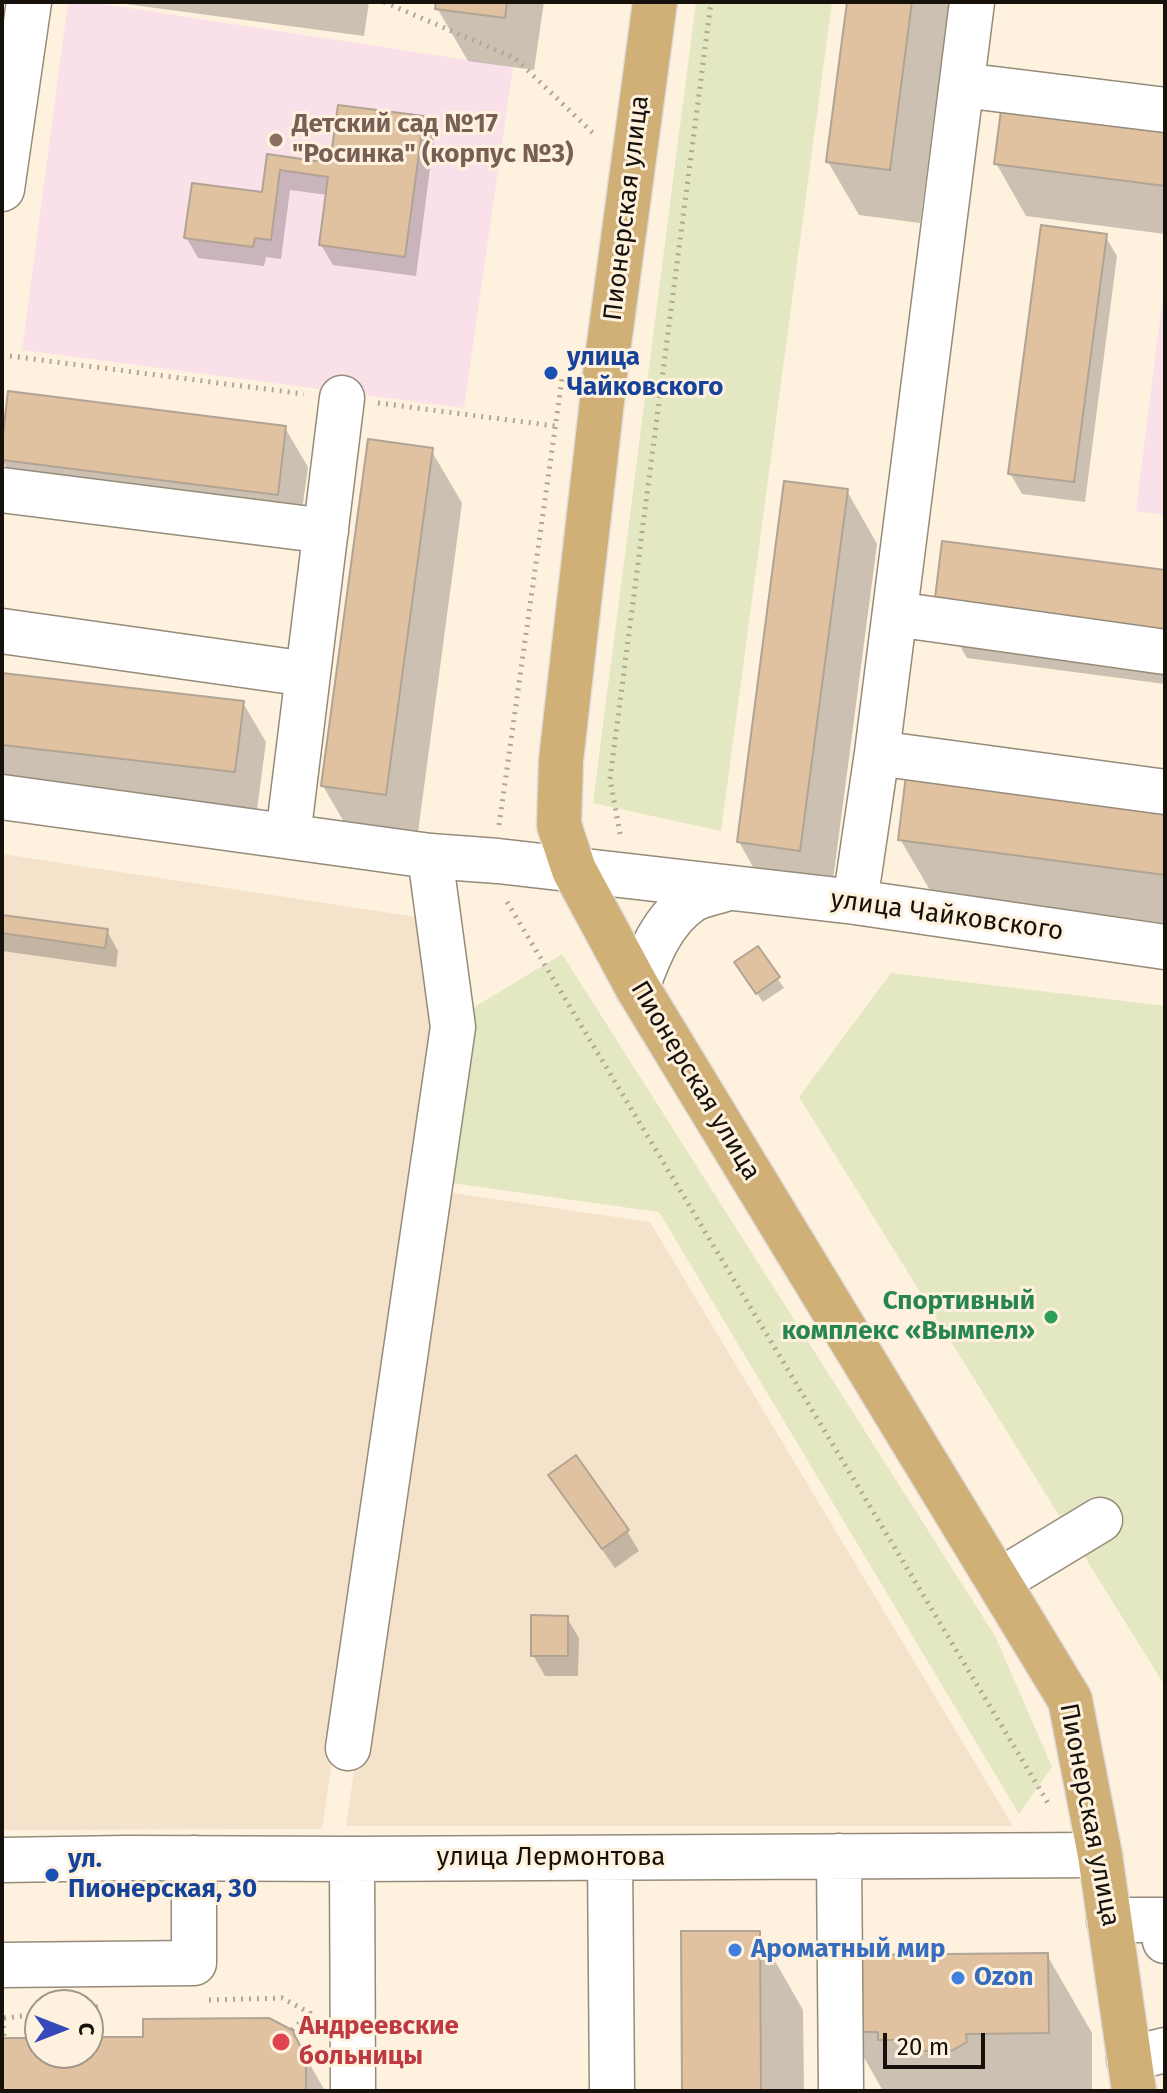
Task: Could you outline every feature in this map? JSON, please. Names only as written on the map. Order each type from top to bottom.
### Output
[{"type":"main road","name":"Пионерская улица","points":[[655,2],[606,366],[561,760],[559,825],[574,870],[637,987],[1070,1700],[1100,1855],[1109,1920],[1143,2067]]},
{"type":"street","points":[[2,189],[29,2]]},
{"type":"street","points":[[855,902],[877,753],[972,2]]},
{"type":"street","points":[[962,85],[1165,110]]},
{"type":"street","points":[[288,836],[342,398]]},
{"type":"street","points":[[2,490],[326,531]]},
{"type":"street","points":[[895,614],[1165,652]]},
{"type":"street","points":[[2,631],[307,674]]},
{"type":"street","points":[[877,753],[1165,792]]},
{"type":"street","name":"улица Чайковского","points":[[2,797],[430,856],[855,902],[1165,947]]},
{"type":"street","points":[[348,1748],[453,1027],[430,856]]},
{"type":"street","name":"улица Чайковского","points":[[637,987],[651,949],[671,918],[693,899],[729,888]]},
{"type":"street","points":[[999,1581],[1100,1520]]},
{"type":"street","name":"улица Лермонтова","points":[[2,1860],[1100,1855]]},
{"type":"street","points":[[839,1856],[841,2091]]},
{"type":"street","points":[[2,1965],[194,1963],[194,1858]]},
{"type":"street","points":[[610,1858],[612,2091]]},
{"type":"street","points":[[352,1859],[353,2091]]},
{"type":"street","points":[[1109,1920],[1161,1920],[1165,1941]]},
{"type":"path","points":[[384,2],[515,58],[596,136]]},
{"type":"path","points":[[620,834],[610,779],[711,2]]},
{"type":"path","points":[[594,151],[598,121]]},
{"type":"path","points":[[2,355],[555,426]]},
{"type":"path","points":[[498,833],[564,364]]},
{"type":"path","points":[[501,892],[1048,1803]]},
{"type":"path","points":[[204,2000],[282,1998],[310,2013],[317,2025]]},
{"type":"path","points":[[104,2006],[115,2004]]},
{"type":"path","points":[[292,2030],[310,2013]]},
{"type":"path","points":[[4,2038],[3,2018],[24,2016]]},
{"type":"shaded area","name":"Детский сад №17 \"Росинка\" (корпус №3)","points":[[68,2],[90,2],[513,67],[464,408],[22,350]]},
{"type":"shaded area","points":[[1165,278],[1165,515],[1136,511]]},
{"type":"shaded area","points":[[2,854],[417,917],[442,1026],[322,1829],[2,1830]]},
{"type":"shaded area","points":[[439,1191],[650,1222],[1013,1826],[346,1826]]},
{"type":"green space","points":[[696,2],[832,2],[721,831],[593,803]]},
{"type":"green space","points":[[562,954],[995,1636],[1052,1767],[1019,1814],[659,1212],[451,1183],[473,1008]]},
{"type":"green space","name":"Спортивный комплекс «Вымпел»","points":[[891,973],[1165,1006],[1165,1686],[799,1097]]},
{"type":"building","points":[[436,2],[507,2],[505,18],[435,9]]},
{"type":"building","points":[[847,2],[912,2],[890,170],[826,162]]},
{"type":"building","points":[[1003,95],[1165,116],[1165,186],[994,164]]},
{"type":"building","points":[[338,105],[424,116],[405,257],[319,245],[328,177],[280,170],[271,240],[255,238],[253,247],[184,238],[192,183],[262,192],[267,154],[330,163]]},
{"type":"building","points":[[1041,225],[1107,234],[1074,482],[1008,474]]},
{"type":"building","points":[[8,391],[286,426],[278,495],[2,460]]},
{"type":"building","points":[[368,439],[433,448],[386,795],[321,786]]},
{"type":"building","points":[[784,481],[848,489],[800,851],[737,842]]},
{"type":"building","points":[[942,541],[1165,570],[1165,636],[934,606]]},
{"type":"building","points":[[2,673],[244,701],[235,772],[2,745]]},
{"type":"building","points":[[906,775],[1165,809],[1165,875],[898,840]]},
{"type":"building","points":[[2,915],[108,929],[105,948],[2,933]]},
{"type":"building","points":[[758,946],[780,977],[756,994],[734,962]]},
{"type":"building","points":[[576,1455],[629,1530],[602,1549],[548,1475]]},
{"type":"building","points":[[531,1615],[568,1616],[568,1656],[531,1656]]},
{"type":"building","points":[[681,1931],[760,1931],[761,2091],[682,2091]]},
{"type":"building","points":[[1048,1953],[1049,2033],[966,2034],[967,2042],[953,2050],[923,2051],[923,2040],[878,2040],[878,2032],[847,2032],[846,1955]]},
{"type":"building","points":[[269,2018],[292,2030],[306,2057],[306,2091],[2,2091],[2,2038],[24,2038],[24,2069],[104,2069],[104,2037],[143,2037],[143,2019]]},
{"type":"place","name":"Детский сад №17 \"Росинка\" (корпус №3)","points":[[276,140]]},
{"type":"place","name":"улица Чайковского","points":[[551,373]]},
{"type":"place","name":"Спортивный комплекс «Вымпел»","points":[[1051,1317]]},
{"type":"place","name":"ул. Пионерская, 30","points":[[52,1875]]},
{"type":"place","name":"Ароматный мир","points":[[735,1950]]},
{"type":"place","name":"Ozon","points":[[958,1978]]},
{"type":"place","name":"Андреевские больницы","points":[[281,2042]]}]
